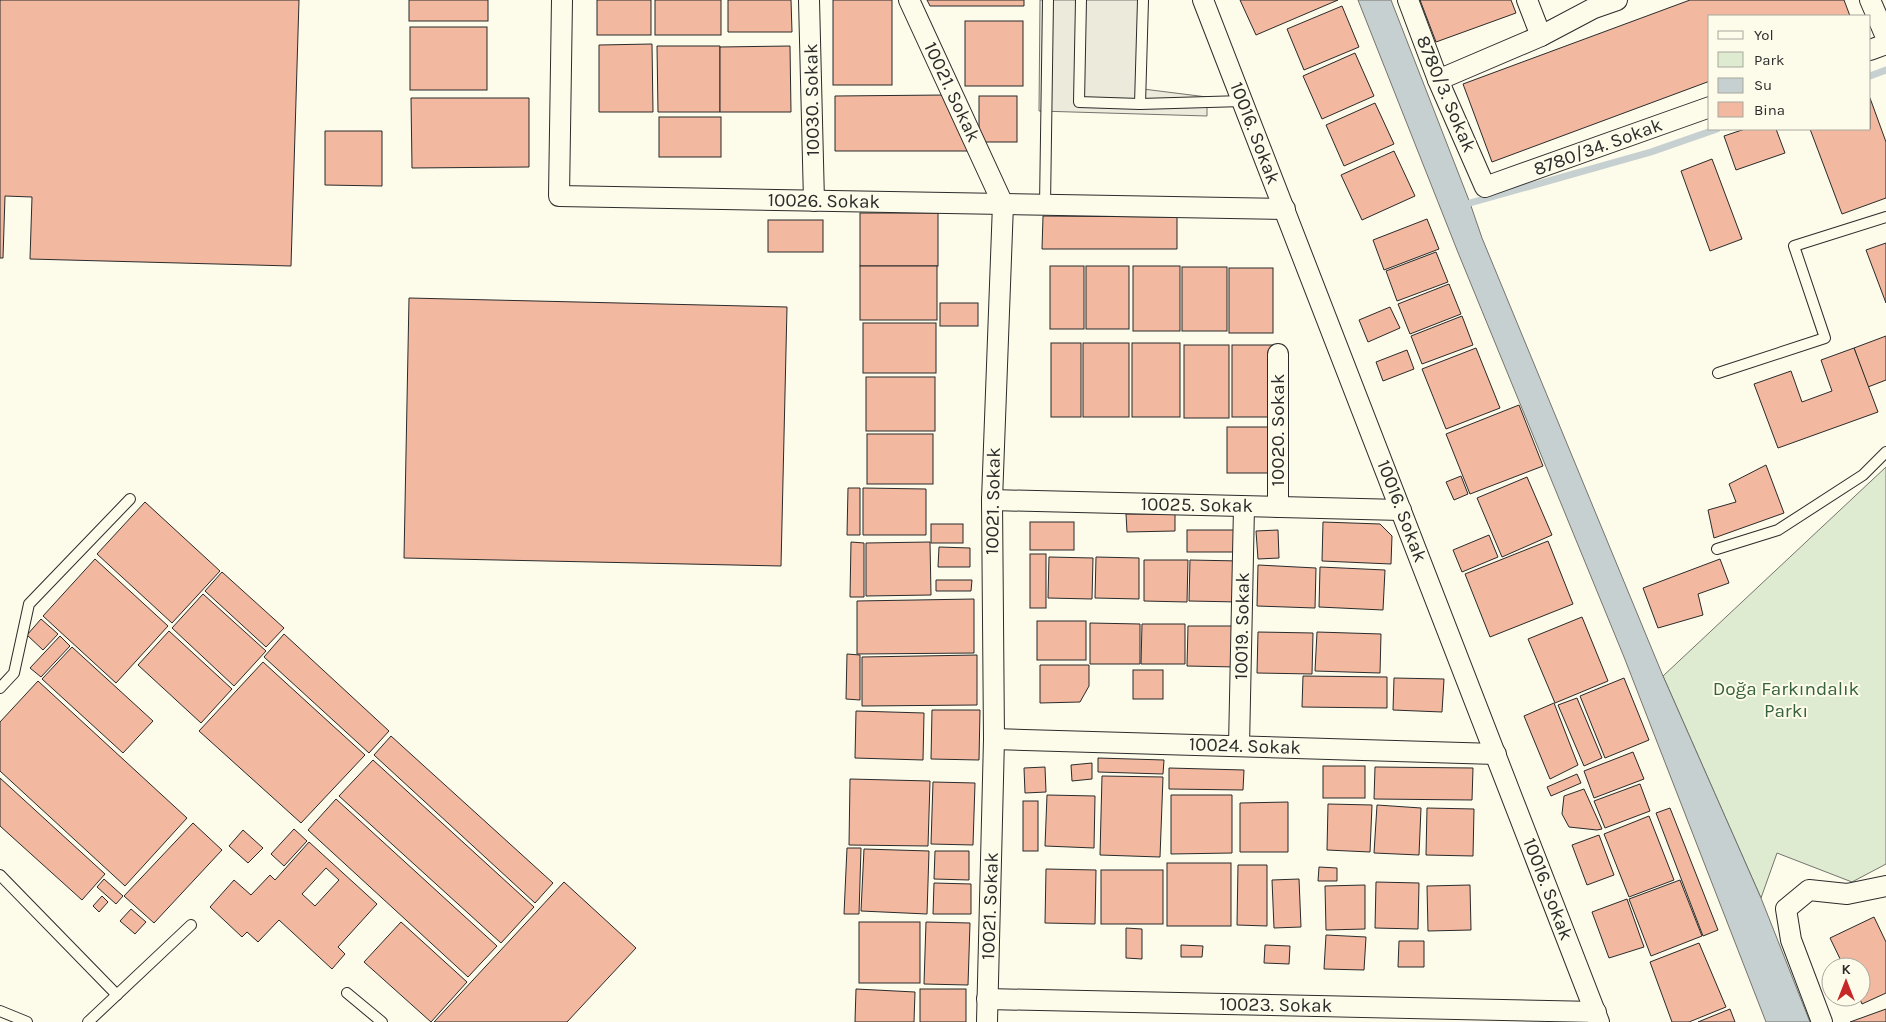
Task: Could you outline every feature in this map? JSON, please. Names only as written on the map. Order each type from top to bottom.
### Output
[{"type":"street","name":"10026. Sokak","points":[[562,0],[559,196],[1285,209]]},
{"type":"street","name":"10030. Sokak","points":[[809,0],[814,201]]},
{"type":"street","name":"10021. Sokak","points":[[909,0],[1003,204],[992,500],[994,739],[987,1022]]},
{"type":"street","name":"10016. Sokak","points":[[1203,0],[1597,1017]]},
{"type":"street","name":"8780/3. Sokak","points":[[1408,0],[1438,80],[1485,187]]},
{"type":"street","points":[[1527,0],[1541,36]]},
{"type":"street","points":[[1438,80],[1541,36],[1593,4],[1617,0]]},
{"type":"street","points":[[1870,0],[1886,37]]},
{"type":"street","points":[[1871,50],[1886,44]]},
{"type":"street","name":"8780/34. Sokak","points":[[1485,187],[1708,108]]},
{"type":"street","name":"10020. Sokak","points":[[1278,354],[1278,507]]},
{"type":"street","name":"10025. Sokak","points":[[992,500],[1401,510]]},
{"type":"street","name":"10019. Sokak","points":[[1239,746],[1244,507]]},
{"type":"street","name":"10024. Sokak","points":[[994,739],[1496,754]]},
{"type":"street","points":[[1822,1022],[1791,940],[1786,909],[1809,890],[1847,894],[1886,886]]},
{"type":"street","name":"10023. Sokak","points":[[987,999],[1304,1014],[1597,1017]]},
{"type":"lane","points":[[1045,205],[1048,0]]},
{"type":"lane","points":[[1081,0],[1079,102],[1140,104],[1242,101]]},
{"type":"lane","points":[[1140,104],[1143,0]]},
{"type":"lane","points":[[1718,372],[1825,338],[1794,246],[1886,217]]},
{"type":"lane","points":[[1717,550],[1778,530],[1863,475],[1886,452]]},
{"type":"lane","points":[[0,688],[14,673],[29,604],[130,499]]},
{"type":"lane","points":[[0,875],[117,995]]},
{"type":"lane","points":[[88,1022],[191,925]]},
{"type":"lane","points":[[347,993],[382,1022]]},
{"type":"lane","points":[[0,1011],[27,1022]]},
{"type":"green space","name":"Doğa Farkındalık Parkı","points":[[1886,467],[1886,864],[1852,882],[1777,853],[1761,898],[1663,676]]},
{"type":"shaded area","points":[[1040,0],[1148,0],[1143,89],[1207,97],[1207,116],[1039,111]]},
{"type":"water","points":[[1358,0],[1391,0],[1482,238],[1663,676],[1761,898],[1810,1022],[1766,1022],[1624,657],[1457,250]]},
{"type":"building","points":[[0,0],[299,0],[291,266],[30,259],[32,197],[5,196],[3,258],[0,258]]},
{"type":"building","points":[[409,0],[488,0],[488,21],[409,21]]},
{"type":"building","points":[[597,0],[651,0],[651,35],[597,35]]},
{"type":"building","points":[[655,0],[721,0],[721,35],[655,35]]},
{"type":"building","points":[[728,0],[791,0],[792,32],[728,32]]},
{"type":"building","points":[[833,0],[892,0],[892,85],[833,85]]},
{"type":"building","points":[[927,0],[1024,0],[1024,6],[930,6]]},
{"type":"building","points":[[1240,0],[1338,0],[1256,35]]},
{"type":"building","points":[[1420,0],[1511,0],[1516,13],[1436,42]]},
{"type":"building","points":[[1690,0],[1844,0],[1850,15],[1708,15],[1708,82],[1492,162],[1463,84]]},
{"type":"building","points":[[1342,6],[1359,47],[1304,70],[1287,29]]},
{"type":"building","points":[[965,21],[1023,21],[1023,86],[965,86]]},
{"type":"building","points":[[410,27],[487,27],[487,90],[410,90]]},
{"type":"building","points":[[652,44],[653,112],[599,112],[599,45]]},
{"type":"building","points":[[657,46],[720,46],[720,112],[658,112]]},
{"type":"building","points":[[790,46],[791,112],[720,112],[720,47]]},
{"type":"building","points":[[1355,53],[1374,96],[1322,119],[1303,76]]},
{"type":"building","points":[[945,95],[969,151],[835,151],[835,96]]},
{"type":"building","points":[[979,96],[1017,96],[1017,142],[979,142]]},
{"type":"building","points":[[411,98],[529,98],[529,167],[412,168]]},
{"type":"building","points":[[1871,101],[1886,142],[1886,198],[1842,214],[1810,130],[1871,130]]},
{"type":"building","points":[[1375,103],[1394,144],[1344,166],[1326,125]]},
{"type":"building","points":[[659,117],[721,117],[721,157],[659,157]]},
{"type":"building","points":[[1742,130],[1776,130],[1785,153],[1736,170],[1724,136]]},
{"type":"building","points":[[325,131],[382,131],[382,186],[325,185]]},
{"type":"building","points":[[1394,151],[1415,196],[1362,220],[1341,175]]},
{"type":"building","points":[[1712,159],[1742,239],[1710,251],[1681,171]]},
{"type":"building","points":[[860,213],[938,213],[938,266],[860,266]]},
{"type":"building","points":[[1043,216],[1177,217],[1177,249],[1042,249]]},
{"type":"building","points":[[1427,219],[1439,249],[1384,270],[1373,240]]},
{"type":"building","points":[[768,220],[823,220],[823,252],[768,252]]},
{"type":"building","points":[[1886,243],[1886,303],[1866,250]]},
{"type":"building","points":[[1436,252],[1448,282],[1397,301],[1386,271]]},
{"type":"building","points":[[860,266],[937,266],[937,320],[860,320]]},
{"type":"building","points":[[1050,266],[1084,266],[1084,329],[1050,329]]},
{"type":"building","points":[[1086,266],[1129,266],[1129,329],[1086,329]]},
{"type":"building","points":[[1133,266],[1180,266],[1180,331],[1133,331]]},
{"type":"building","points":[[1182,267],[1227,267],[1227,331],[1182,331]]},
{"type":"building","points":[[1229,268],[1273,268],[1273,333],[1229,333]]},
{"type":"building","points":[[1449,284],[1461,314],[1410,334],[1398,304]]},
{"type":"building","points":[[409,298],[787,307],[781,566],[404,558]]},
{"type":"building","points":[[940,303],[978,303],[978,326],[940,326]]},
{"type":"building","points":[[1390,307],[1400,328],[1368,342],[1359,320]]},
{"type":"building","points":[[1462,316],[1473,345],[1422,364],[1411,336]]},
{"type":"building","points":[[863,323],[936,323],[936,373],[863,373]]},
{"type":"building","points":[[1886,336],[1886,380],[1868,387],[1854,348]]},
{"type":"building","points":[[1051,343],[1081,343],[1081,417],[1051,417]]},
{"type":"building","points":[[1083,343],[1129,343],[1129,417],[1083,417]]},
{"type":"building","points":[[1132,343],[1180,343],[1180,417],[1132,417]]},
{"type":"building","points":[[1184,345],[1229,345],[1229,418],[1184,418]]},
{"type":"building","points":[[1232,345],[1274,345],[1274,417],[1232,417]]},
{"type":"building","points":[[1476,348],[1500,408],[1446,429],[1422,369]]},
{"type":"building","points":[[1854,348],[1878,412],[1778,448],[1754,384],[1791,371],[1802,402],[1832,391],[1821,360]]},
{"type":"building","points":[[1407,350],[1414,369],[1383,381],[1376,362]]},
{"type":"building","points":[[866,377],[935,377],[935,431],[866,431]]},
{"type":"building","points":[[1519,405],[1543,466],[1470,494],[1446,434]]},
{"type":"building","points":[[1227,427],[1270,427],[1270,473],[1227,473]]},
{"type":"building","points":[[867,434],[933,434],[933,484],[867,484]]},
{"type":"building","points":[[1766,465],[1784,513],[1714,538],[1708,510],[1736,502],[1729,484]]},
{"type":"building","points":[[1461,476],[1468,494],[1454,500],[1446,482]]},
{"type":"building","points":[[1527,477],[1552,535],[1502,557],[1477,498]]},
{"type":"building","points":[[848,488],[860,488],[860,535],[847,535]]},
{"type":"building","points":[[863,488],[926,489],[926,535],[863,535]]},
{"type":"building","points":[[145,502],[220,571],[172,623],[97,554]]},
{"type":"building","points":[[1126,514],[1175,514],[1175,531],[1127,532]]},
{"type":"building","points":[[1030,522],[1074,522],[1074,550],[1030,550]]},
{"type":"building","points":[[1323,522],[1380,524],[1392,536],[1391,564],[1322,561]]},
{"type":"building","points":[[931,524],[963,524],[963,543],[931,543]]},
{"type":"building","points":[[1187,530],[1234,530],[1234,552],[1187,552]]},
{"type":"building","points":[[1278,530],[1279,558],[1258,559],[1256,531]]},
{"type":"building","points":[[1489,535],[1498,557],[1462,572],[1453,550]]},
{"type":"building","points":[[1548,541],[1573,604],[1490,637],[1465,574]]},
{"type":"building","points":[[851,542],[864,543],[864,597],[850,597]]},
{"type":"building","points":[[930,542],[931,595],[866,596],[866,543]]},
{"type":"building","points":[[939,547],[970,548],[970,567],[938,567]]},
{"type":"building","points":[[1030,554],[1046,554],[1046,608],[1030,608]]},
{"type":"building","points":[[1049,557],[1093,558],[1092,599],[1048,598]]},
{"type":"building","points":[[1096,557],[1139,558],[1139,599],[1095,598]]},
{"type":"building","points":[[95,559],[168,626],[116,683],[43,616]]},
{"type":"building","points":[[1720,559],[1729,583],[1698,594],[1703,615],[1658,628],[1643,588]]},
{"type":"building","points":[[1144,560],[1188,560],[1187,602],[1144,601]]},
{"type":"building","points":[[1190,560],[1240,561],[1239,602],[1189,601]]},
{"type":"building","points":[[1258,565],[1316,568],[1315,608],[1257,606]]},
{"type":"building","points":[[1320,567],[1385,570],[1383,610],[1319,607]]},
{"type":"building","points":[[222,572],[284,628],[266,647],[205,591]]},
{"type":"building","points":[[936,580],[972,580],[971,591],[936,591]]},
{"type":"building","points":[[203,594],[266,651],[234,686],[172,628]]},
{"type":"building","points":[[974,599],[974,653],[857,654],[857,601]]},
{"type":"building","points":[[1582,617],[1608,681],[1555,703],[1528,639]]},
{"type":"building","points":[[41,619],[58,634],[43,650],[27,635]]},
{"type":"building","points":[[1037,621],[1086,621],[1086,660],[1037,660]]},
{"type":"building","points":[[1090,623],[1140,624],[1140,664],[1090,664]]},
{"type":"building","points":[[1142,624],[1185,624],[1185,664],[1141,664]]},
{"type":"building","points":[[1188,626],[1238,626],[1237,667],[1187,666]]},
{"type":"building","points":[[169,631],[232,689],[201,723],[138,665]]},
{"type":"building","points":[[1258,632],[1313,633],[1312,674],[1257,673]]},
{"type":"building","points":[[1317,632],[1381,634],[1380,673],[1315,671]]},
{"type":"building","points":[[284,634],[389,731],[369,753],[264,657]]},
{"type":"building","points":[[60,636],[70,646],[41,677],[30,668]]},
{"type":"building","points":[[72,647],[153,721],[123,753],[42,679]]},
{"type":"building","points":[[847,654],[860,655],[860,700],[846,699]]},
{"type":"building","points":[[977,655],[977,705],[862,706],[862,657]]},
{"type":"building","points":[[263,662],[365,755],[301,823],[199,731]]},
{"type":"building","points":[[1040,665],[1089,665],[1089,686],[1080,702],[1040,703]]},
{"type":"building","points":[[1133,670],[1163,670],[1163,699],[1133,699]]},
{"type":"building","points":[[1303,676],[1387,677],[1387,708],[1302,707]]},
{"type":"building","points":[[1394,678],[1444,679],[1442,712],[1393,710]]},
{"type":"building","points":[[1624,678],[1649,740],[1605,758],[1580,696]]},
{"type":"building","points":[[38,681],[187,818],[125,886],[0,771],[0,722]]},
{"type":"building","points":[[1577,698],[1602,758],[1584,766],[1558,705]]},
{"type":"building","points":[[1554,703],[1578,765],[1550,779],[1524,716]]},
{"type":"building","points":[[932,710],[980,710],[979,760],[931,759]]},
{"type":"building","points":[[856,711],[924,713],[923,760],[855,758]]},
{"type":"building","points":[[391,736],[553,883],[535,903],[374,755]]},
{"type":"building","points":[[1633,752],[1644,779],[1594,798],[1584,771]]},
{"type":"building","points":[[1098,758],[1164,760],[1163,774],[1098,772]]},
{"type":"building","points":[[373,760],[534,907],[501,943],[339,796]]},
{"type":"building","points":[[1092,763],[1092,779],[1072,781],[1071,765]]},
{"type":"building","points":[[1323,766],[1365,766],[1365,798],[1323,798]]},
{"type":"building","points":[[1045,767],[1046,792],[1025,793],[1024,768]]},
{"type":"building","points":[[1375,767],[1473,768],[1472,800],[1374,799]]},
{"type":"building","points":[[1169,768],[1244,770],[1243,790],[1169,789]]},
{"type":"building","points":[[1577,774],[1581,783],[1551,796],[1547,787]]},
{"type":"building","points":[[1102,776],[1163,777],[1160,857],[1100,855]]},
{"type":"building","points":[[0,778],[105,874],[82,900],[0,826]]},
{"type":"building","points":[[850,779],[930,781],[928,846],[849,845]]},
{"type":"building","points":[[933,782],[975,783],[973,845],[931,844]]},
{"type":"building","points":[[1640,784],[1650,811],[1605,828],[1594,801]]},
{"type":"building","points":[[1584,789],[1602,829],[1569,827],[1562,814],[1564,796]]},
{"type":"building","points":[[1047,795],[1095,796],[1094,848],[1045,846]]},
{"type":"building","points":[[1171,795],[1232,795],[1232,853],[1171,854]]},
{"type":"building","points":[[336,799],[497,946],[468,977],[308,830]]},
{"type":"building","points":[[1023,801],[1038,801],[1038,851],[1023,851]]},
{"type":"building","points":[[1288,802],[1288,852],[1240,852],[1240,803]]},
{"type":"building","points":[[1328,804],[1372,805],[1370,852],[1327,850]]},
{"type":"building","points":[[1377,805],[1421,808],[1419,855],[1374,853]]},
{"type":"building","points":[[1427,808],[1474,809],[1473,856],[1426,855]]},
{"type":"building","points":[[1670,808],[1718,930],[1703,936],[1656,813]]},
{"type":"building","points":[[1649,816],[1674,880],[1629,897],[1604,834]]},
{"type":"building","points":[[193,823],[222,850],[154,923],[124,896]]},
{"type":"building","points":[[294,829],[307,841],[284,866],[271,854]]},
{"type":"building","points":[[243,830],[263,848],[248,863],[229,846]]},
{"type":"building","points":[[1599,835],[1614,875],[1587,885],[1572,845]]},
{"type":"building","points":[[309,842],[377,904],[338,947],[345,954],[332,969],[279,920],[258,942],[247,932],[242,937],[210,907],[234,880],[251,895],[270,875],[275,880]],"holes":[[[326,868],[339,880],[315,906],[302,894]]]},
{"type":"building","points":[[847,848],[861,848],[859,914],[844,914]]},
{"type":"building","points":[[864,849],[929,851],[927,914],[861,911]]},
{"type":"building","points":[[935,851],[969,851],[969,880],[934,879]]},
{"type":"building","points":[[1167,863],[1231,863],[1231,926],[1167,926]]},
{"type":"building","points":[[1238,865],[1267,865],[1267,926],[1237,925]]},
{"type":"building","points":[[1319,867],[1337,868],[1337,881],[1318,881]]},
{"type":"building","points":[[1046,869],[1096,870],[1095,924],[1045,923]]},
{"type":"building","points":[[1101,870],[1163,870],[1163,924],[1101,924]]},
{"type":"building","points":[[104,879],[123,896],[116,904],[97,887]]},
{"type":"building","points":[[1299,879],[1301,927],[1274,928],[1272,880]]},
{"type":"building","points":[[1680,880],[1702,936],[1651,956],[1629,899]]},
{"type":"building","points":[[564,882],[636,948],[567,1022],[434,1022]]},
{"type":"building","points":[[1376,882],[1419,883],[1418,929],[1375,928]]},
{"type":"building","points":[[934,883],[971,884],[971,914],[933,914]]},
{"type":"building","points":[[1365,885],[1365,929],[1326,930],[1325,886]]},
{"type":"building","points":[[1470,885],[1471,930],[1428,931],[1427,886]]},
{"type":"building","points":[[102,896],[108,902],[99,912],[93,906]]},
{"type":"building","points":[[1627,899],[1644,947],[1609,958],[1592,912]]},
{"type":"building","points":[[131,909],[146,922],[135,934],[120,921]]},
{"type":"building","points":[[1874,917],[1886,942],[1886,993],[1871,1000],[1871,957],[1839,957],[1830,938]]},
{"type":"building","points":[[401,922],[467,982],[431,1022],[364,962]]},
{"type":"building","points":[[859,922],[920,922],[920,983],[859,983]]},
{"type":"building","points":[[926,922],[970,923],[968,985],[924,984]]},
{"type":"building","points":[[1126,928],[1142,929],[1142,959],[1126,958]]},
{"type":"building","points":[[1326,935],[1366,937],[1364,970],[1324,969]]},
{"type":"building","points":[[1399,941],[1424,941],[1424,967],[1398,967]]},
{"type":"building","points":[[1699,943],[1726,1007],[1689,1022],[1672,1022],[1650,962]]},
{"type":"building","points":[[1181,945],[1203,946],[1202,957],[1181,957]]},
{"type":"building","points":[[1265,945],[1290,946],[1289,964],[1264,963]]},
{"type":"building","points":[[856,989],[915,992],[914,1022],[855,1022]]},
{"type":"building","points":[[920,989],[966,989],[966,1022],[920,1022]]},
{"type":"building","points":[[1730,1009],[1735,1022],[1698,1022]]},
{"type":"building","points":[[1886,1009],[1886,1022],[1850,1022]]},
{"type":"waterway","points":[[1871,76],[1886,70]]},
{"type":"waterway","points":[[1470,203],[1651,152],[1714,130]]}]
